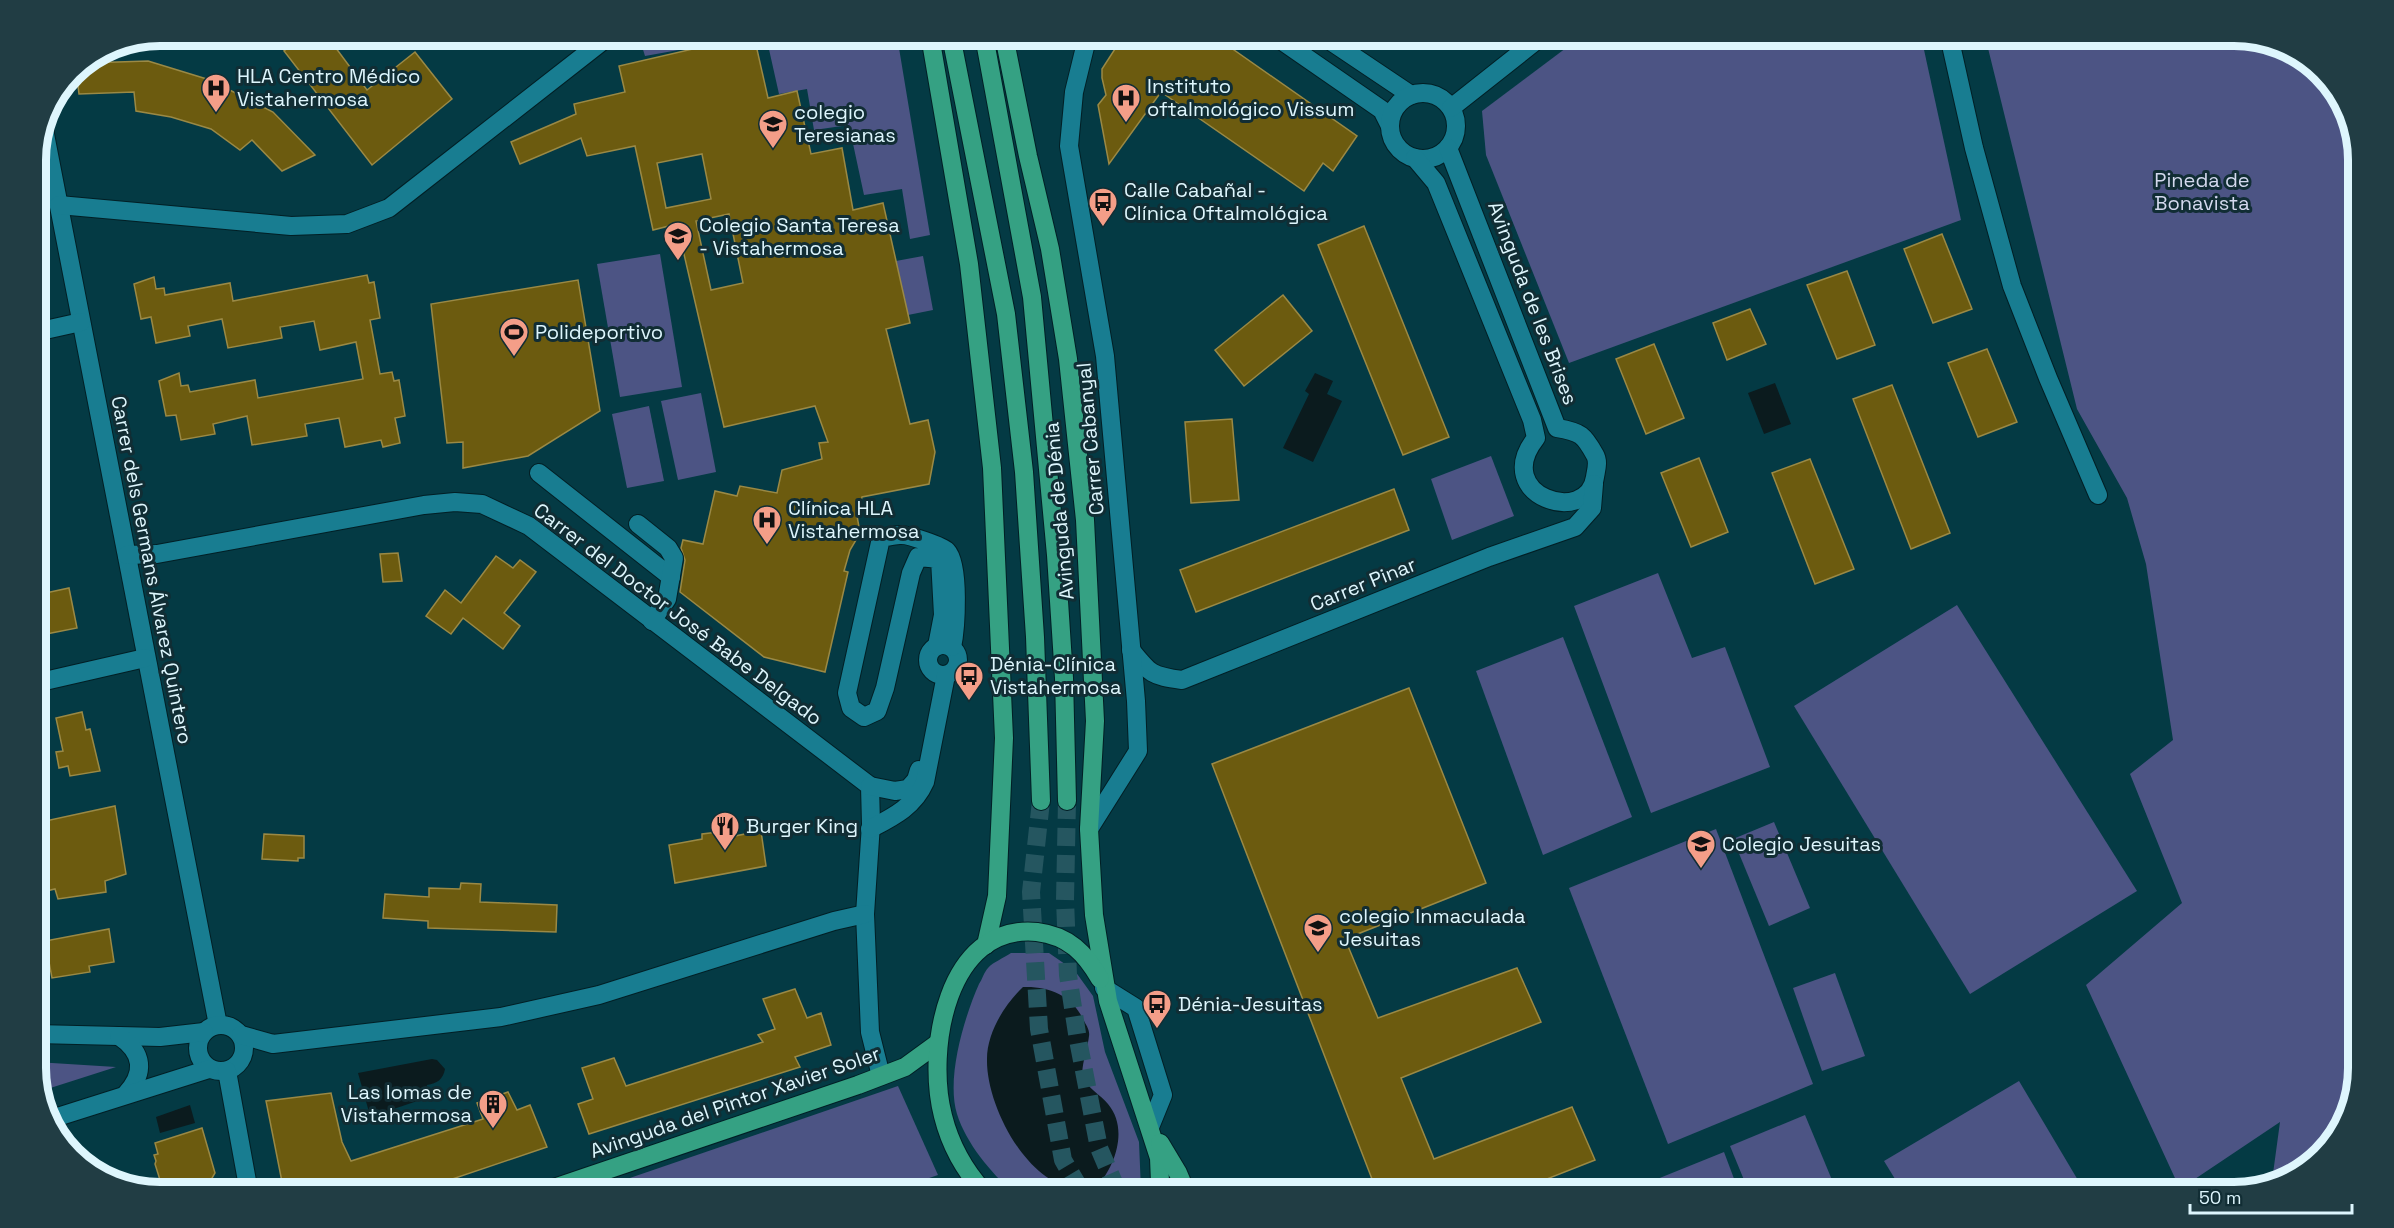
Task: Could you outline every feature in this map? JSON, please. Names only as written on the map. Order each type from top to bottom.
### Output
[{"type":"main road","points":[[932,47],[969,264],[992,468],[1005,738],[997,896],[986,945]]},
{"type":"main road","name":"Avinguda de Dénia","points":[[953,47],[1007,325],[1024,472],[1035,638],[1041,801]]},
{"type":"main road","name":"Avinguda de Dénia","points":[[986,47],[1032,297],[1065,678],[1067,801]]},
{"type":"main road","name":"Avinguda de Dénia","points":[[1006,47],[1050,249],[1068,359],[1085,520],[1095,721],[1089,829],[1094,915],[1104,988],[1159,1158],[1160,1182]]},
{"type":"main road","name":"Avinguda de Dénia","points":[[977,1182],[957,1154],[943,1116],[937,1083],[938,1043],[945,1005],[964,967],[986,945],[1001,938],[1029,932],[1057,938],[1084,954],[1104,988]]},
{"type":"main road","name":"Avinguda del Pintor Xavier Soler","points":[[572,1182],[858,1085],[905,1067],[938,1043]]},
{"type":"main road","name":"Avinguda de Dénia","points":[[1150,1127],[1182,1182]]},
{"type":"street","points":[[1290,46],[1382,110],[1390,126],[1392,137],[1405,154],[1415,158],[1433,158],[1448,148],[1456,129],[1451,108],[1433,94],[1422,93],[1411,95],[1396,107],[1390,126]]},
{"type":"street","points":[[1339,46],[1411,95]]},
{"type":"street","points":[[1451,108],[1529,46]]},
{"type":"street","points":[[1951,46],[1974,148],[2012,286],[2098,495]]},
{"type":"street","points":[[60,206],[291,226],[346,224],[389,208],[595,47]]},
{"type":"street","name":"Carrer Cabanyal","points":[[1085,47],[1074,92],[1069,146],[1105,356],[1136,700],[1138,751],[1089,829]]},
{"type":"street","name":"Carrer dels Germans Álvarez Quintero","points":[[47,144],[127,555],[211,1028]]},
{"type":"street","name":"Avinguda de les Brises","points":[[1448,148],[1557,429],[1575,431],[1585,437],[1598,460],[1594,484]]},
{"type":"street","points":[[1415,158],[1436,183],[1532,420],[1536,438],[1528,448],[1523,467],[1526,481],[1535,494],[1560,504],[1582,497],[1594,484]]},
{"type":"street","points":[[47,330],[81,322]]},
{"type":"street","points":[[539,473],[671,577]]},
{"type":"street","name":"Carrer Pinar","points":[[1130,649],[1148,672],[1182,680],[1489,557],[1575,526],[1592,508],[1594,484]]},
{"type":"street","name":"Carrer del Doctor José Babe Delgado","points":[[127,555],[157,554],[424,506],[455,502],[482,504],[529,526],[870,786]]},
{"type":"street","points":[[638,524],[668,548],[674,558],[667,599],[652,621]]},
{"type":"street","points":[[942,674],[928,663],[930,653],[944,646],[955,630],[953,568],[949,553],[943,548],[902,534],[881,538],[847,693],[851,708],[864,717],[877,711],[885,688],[911,573],[918,557],[940,559],[944,646]]},
{"type":"street","points":[[942,674],[955,670],[959,660],[958,655],[944,646]]},
{"type":"street","points":[[47,680],[145,658]]},
{"type":"street","points":[[881,1076],[870,1032],[865,914],[870,786],[895,791],[908,789],[916,780],[942,674]]},
{"type":"street","points":[[870,829],[899,814],[918,797],[925,782],[942,674]]},
{"type":"street","points":[[47,1034],[160,1037],[211,1028],[235,1029],[241,1035],[273,1044],[501,1017],[599,995],[834,921],[865,914]]},
{"type":"street","points":[[209,1069],[199,1057],[198,1050],[199,1040],[211,1028]]},
{"type":"street","points":[[58,1117],[209,1069],[227,1071],[237,1065],[243,1057],[244,1046],[241,1035]]},
{"type":"street","points":[[119,1036],[130,1043],[136,1052],[140,1070],[137,1081],[126,1094]]},
{"type":"street","points":[[160,1037],[198,1050]]},
{"type":"street","points":[[227,1071],[247,1182]]},
{"type":"green space","points":[[1568,46],[1923,46],[1961,220],[1569,363],[1486,155],[1482,111]]},
{"type":"green space","name":"Pineda de Bonavista","points":[[1987,46],[2234,46],[2256,49],[2284,58],[2309,75],[2328,97],[2341,124],[2347,153],[2348,1068],[2344,1097],[2328,1131],[2309,1153],[2284,1170],[2273,1174],[2280,1122],[2190,1182],[2177,1182],[2086,985],[2182,903],[2130,774],[2173,740],[2146,564],[2127,498],[2077,409]]},
{"type":"green space","points":[[642,47],[697,47],[645,56]]},
{"type":"green space","points":[[768,47],[899,47],[930,235],[910,239],[902,189],[864,195],[849,125],[814,130],[807,89],[779,94]]},
{"type":"green space","points":[[660,254],[682,387],[620,397],[597,264]]},
{"type":"green space","points":[[923,256],[933,310],[908,315],[896,261]]},
{"type":"green space","points":[[701,393],[716,472],[678,480],[661,401]]},
{"type":"green space","points":[[649,406],[664,481],[627,488],[612,414]]},
{"type":"green space","points":[[1491,456],[1514,516],[1452,540],[1431,479]]},
{"type":"green space","points":[[1658,573],[1692,658],[1725,647],[1770,767],[1651,813],[1574,606]]},
{"type":"green space","points":[[1957,605],[2137,891],[1970,994],[1794,706]]},
{"type":"green space","points":[[1563,637],[1632,817],[1543,855],[1476,671]]},
{"type":"green space","points":[[1774,822],[1810,908],[1769,926],[1733,839]]},
{"type":"green space","points":[[1716,829],[1813,1084],[1668,1144],[1569,888]]},
{"type":"green space","points":[[1011,953],[1049,953],[1075,971],[1093,996],[1105,1052],[1139,1142],[1141,1182],[1002,1182],[988,1167],[966,1136],[954,1099],[955,1066],[973,998],[985,972]]},
{"type":"green space","points":[[1835,973],[1865,1056],[1822,1071],[1793,988]]},
{"type":"green space","points":[[47,1063],[116,1067],[49,1089]]},
{"type":"green space","points":[[2019,1081],[2079,1182],[1897,1182],[1884,1161]]},
{"type":"green space","points":[[898,1086],[938,1175],[917,1182],[618,1182]]},
{"type":"green space","points":[[1805,1115],[1833,1182],[1745,1182],[1730,1146]]},
{"type":"green space","points":[[1724,1152],[1735,1182],[1650,1182]]},
{"type":"shaded area","points":[[1315,373],[1333,381],[1327,394],[1342,401],[1313,462],[1283,448],[1309,394],[1305,391]]},
{"type":"shaded area","points":[[1775,383],[1791,424],[1764,434],[1748,393]]},
{"type":"shaded area","points":[[1023,987],[1050,990],[1066,998],[1072,1004],[1088,1030],[1083,1077],[1108,1104],[1118,1125],[1114,1159],[1101,1182],[1055,1182],[1039,1171],[1024,1156],[1001,1118],[988,1077],[987,1059],[993,1030],[1009,1002]]},
{"type":"shaded area","points":[[437,1060],[445,1069],[439,1080],[427,1085],[428,1096],[426,1098],[376,1115],[369,1112],[358,1073]]},
{"type":"shaded area","points":[[190,1105],[195,1123],[160,1133],[156,1117]]},
{"type":"building","points":[[1229,46],[1357,136],[1333,171],[1323,163],[1304,191],[1161,92],[1109,164],[1098,105],[1106,95],[1102,69],[1115,49],[1111,47]]},
{"type":"building","points":[[289,47],[335,47],[367,90],[415,52],[452,99],[372,165],[284,51]]},
{"type":"building","points":[[702,47],[756,47],[768,98],[797,91],[811,154],[842,148],[853,210],[883,203],[910,323],[886,329],[910,424],[928,420],[935,452],[929,484],[862,497],[857,516],[859,527],[844,571],[848,572],[825,672],[764,657],[680,592],[685,560],[681,548],[683,540],[703,544],[715,491],[737,496],[740,486],[777,493],[782,470],[822,459],[819,443],[828,442],[815,406],[724,427],[677,224],[653,230],[635,146],[587,156],[581,138],[520,164],[511,142],[576,114],[574,104],[625,92],[619,66]],"holes":[[[702,154],[711,199],[666,208],[657,163]],[[729,214],[743,283],[711,290],[696,221]]]},
{"type":"building","name":"HLA Centro Médico Vistahermosa","points":[[148,61],[210,80],[273,112],[315,155],[282,171],[252,140],[240,150],[211,129],[171,117],[136,111],[134,92],[79,94],[78,83],[102,62]]},
{"type":"building","points":[[1364,226],[1449,437],[1403,455],[1318,245]]},
{"type":"building","points":[[1942,234],[1972,309],[1933,323],[1904,249]]},
{"type":"building","points":[[1847,271],[1875,345],[1837,359],[1807,285]]},
{"type":"building","points":[[367,275],[369,283],[374,282],[380,318],[370,320],[380,374],[392,372],[394,381],[399,380],[405,416],[395,418],[400,443],[383,447],[381,440],[345,447],[339,418],[305,424],[307,436],[252,445],[247,416],[213,424],[215,434],[181,440],[176,415],[166,416],[159,381],[179,373],[181,386],[188,385],[190,392],[255,380],[258,398],[363,379],[356,342],[320,350],[314,321],[280,327],[282,338],[228,348],[222,319],[188,326],[190,336],[156,343],[151,317],[141,319],[134,284],[154,277],[156,289],[164,288],[165,295],[230,283],[233,301]]},
{"type":"building","name":"Polideportivo","points":[[578,280],[600,411],[528,456],[463,468],[463,442],[447,443],[431,304]]},
{"type":"building","points":[[1283,295],[1312,331],[1244,386],[1215,350]]},
{"type":"building","points":[[1750,309],[1766,344],[1727,360],[1713,323]]},
{"type":"building","points":[[1654,344],[1684,418],[1646,434],[1616,359]]},
{"type":"building","points":[[1987,349],[2017,422],[1978,437],[1948,363]]},
{"type":"building","points":[[1892,385],[1950,533],[1911,549],[1853,399]]},
{"type":"building","points":[[1232,419],[1239,500],[1191,503],[1185,422]]},
{"type":"building","points":[[1699,458],[1728,532],[1691,547],[1661,473]]},
{"type":"building","points":[[1810,459],[1854,569],[1815,584],[1772,473]]},
{"type":"building","points":[[1394,489],[1409,530],[1196,612],[1180,570]]},
{"type":"building","points":[[398,553],[402,581],[383,582],[380,554]]},
{"type":"building","points":[[496,556],[513,568],[520,560],[536,572],[504,613],[520,626],[503,649],[463,618],[451,634],[426,616],[445,590],[461,603]]},
{"type":"building","points":[[69,588],[77,628],[47,634],[47,593]]},
{"type":"building","name":"colegio Inmaculada Jesuitas","points":[[1409,688],[1486,883],[1345,939],[1378,1018],[1517,968],[1541,1022],[1401,1078],[1434,1159],[1572,1107],[1595,1160],[1539,1182],[1373,1182],[1212,764]]},
{"type":"building","points":[[82,712],[86,730],[90,729],[100,771],[70,776],[68,766],[59,768],[56,752],[63,751],[56,718]]},
{"type":"building","points":[[115,806],[126,874],[105,881],[106,892],[58,899],[55,889],[47,891],[47,821]]},
{"type":"building","points":[[761,831],[766,866],[675,883],[669,845],[702,839],[702,834],[718,832],[719,839]]},
{"type":"building","points":[[264,834],[304,836],[304,858],[298,858],[298,861],[262,859]]},
{"type":"building","points":[[461,883],[481,884],[480,902],[557,905],[556,932],[428,928],[428,921],[383,918],[385,894],[429,897],[429,888],[460,889]]},
{"type":"building","points":[[109,929],[114,962],[89,966],[90,972],[52,978],[47,941]]},
{"type":"building","points":[[795,989],[807,1018],[821,1013],[831,1045],[795,1057],[800,1067],[589,1134],[578,1104],[593,1099],[582,1068],[614,1058],[626,1086],[763,1042],[758,1035],[775,1029],[763,999]]},
{"type":"building","name":"Las lomas de Vistahermosa","points":[[508,1092],[517,1110],[530,1105],[547,1147],[444,1182],[282,1182],[266,1101],[331,1093],[342,1142],[351,1161],[483,1119],[477,1103]]},
{"type":"building","points":[[202,1128],[215,1173],[212,1178],[213,1182],[163,1182],[160,1180],[155,1164],[154,1155],[158,1154],[155,1143]]},
{"type":"tunnel","points":[[1041,801],[1031,892],[1039,1029],[1063,1160],[1076,1182]]},
{"type":"tunnel","points":[[1067,801],[1065,900],[1068,975],[1099,1148],[1114,1182]]},
{"type":"place","name":"HLA Centro Médico Vistahermosa","points":[[216,114]]},
{"type":"place","name":"Instituto oftalmológico Vissum","points":[[1126,124]]},
{"type":"place","name":"colegio Teresianas","points":[[773,150]]},
{"type":"place","name":"Calle Cabañal - Clínica Oftalmológica","points":[[1103,228]]},
{"type":"place","name":"Colegio Santa Teresa - Vistahermosa","points":[[678,262]]},
{"type":"place","name":"Polideportivo","points":[[514,358]]},
{"type":"place","name":"Clínica HLA Vistahermosa","points":[[767,546]]},
{"type":"place","name":"Dénia-Clínica Vistahermosa","points":[[969,702]]},
{"type":"place","name":"Burger King","points":[[725,852]]},
{"type":"place","name":"Colegio Jesuitas","points":[[1701,870]]},
{"type":"place","name":"colegio Inmaculada Jesuitas","points":[[1318,954]]},
{"type":"place","name":"Dénia-Jesuitas","points":[[1157,1030]]},
{"type":"place","name":"Las lomas de Vistahermosa","points":[[493,1130]]}]
